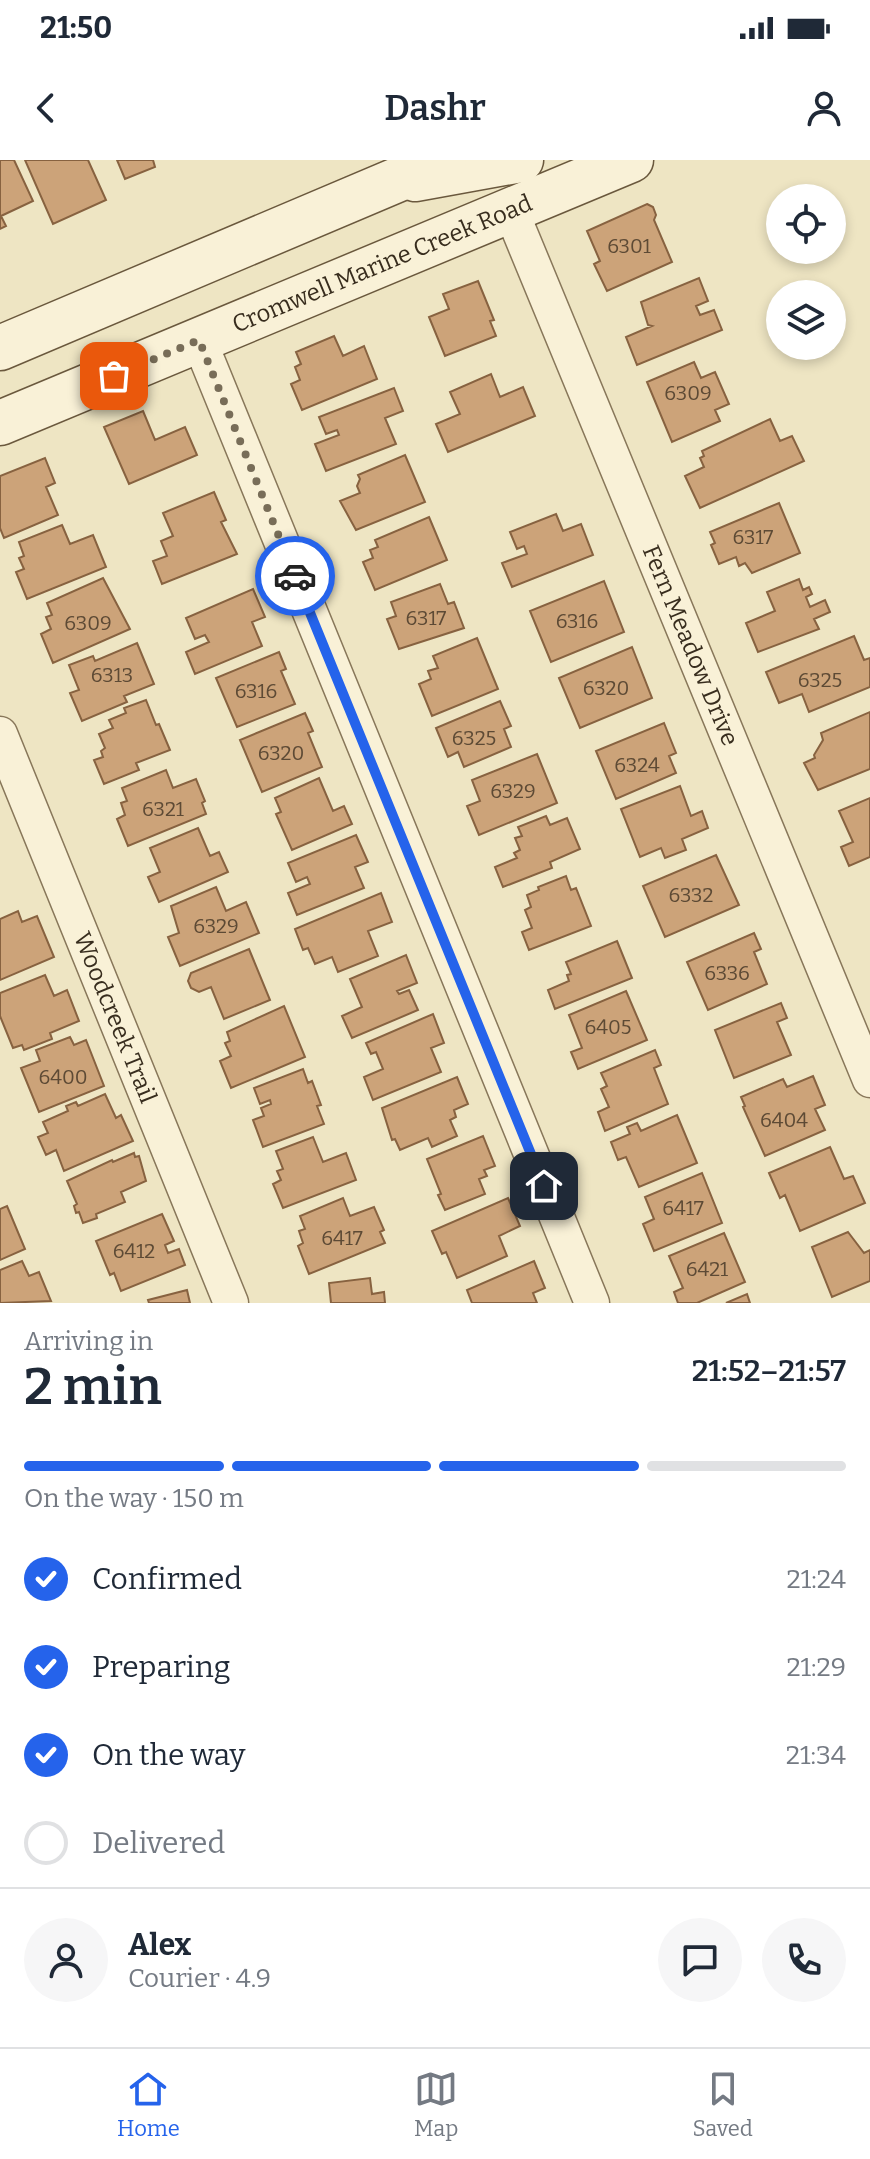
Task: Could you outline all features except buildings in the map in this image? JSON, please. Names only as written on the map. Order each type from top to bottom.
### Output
[{"type":"main road","name":"Cromwell Marine Creek Road","points":[[0,348],[444,160]]},
{"type":"main road","name":"Cromwell Marine Creek Road","points":[[389,184],[521,160]]},
{"type":"main road","name":"Cromwell Marine Creek Road","points":[[0,423],[631,160]]},
{"type":"street","name":"Fern Meadow Drive","points":[[511,211],[870,1080]]},
{"type":"street","points":[[199,340],[592,1303]]},
{"type":"street","name":"Woodcreek Trail","points":[[0,734],[231,1303]]},
{"type":"way so far","points":[[114,376],[199,340],[295,576]]},
{"type":"route","points":[[295,576],[544,1186]]}]
